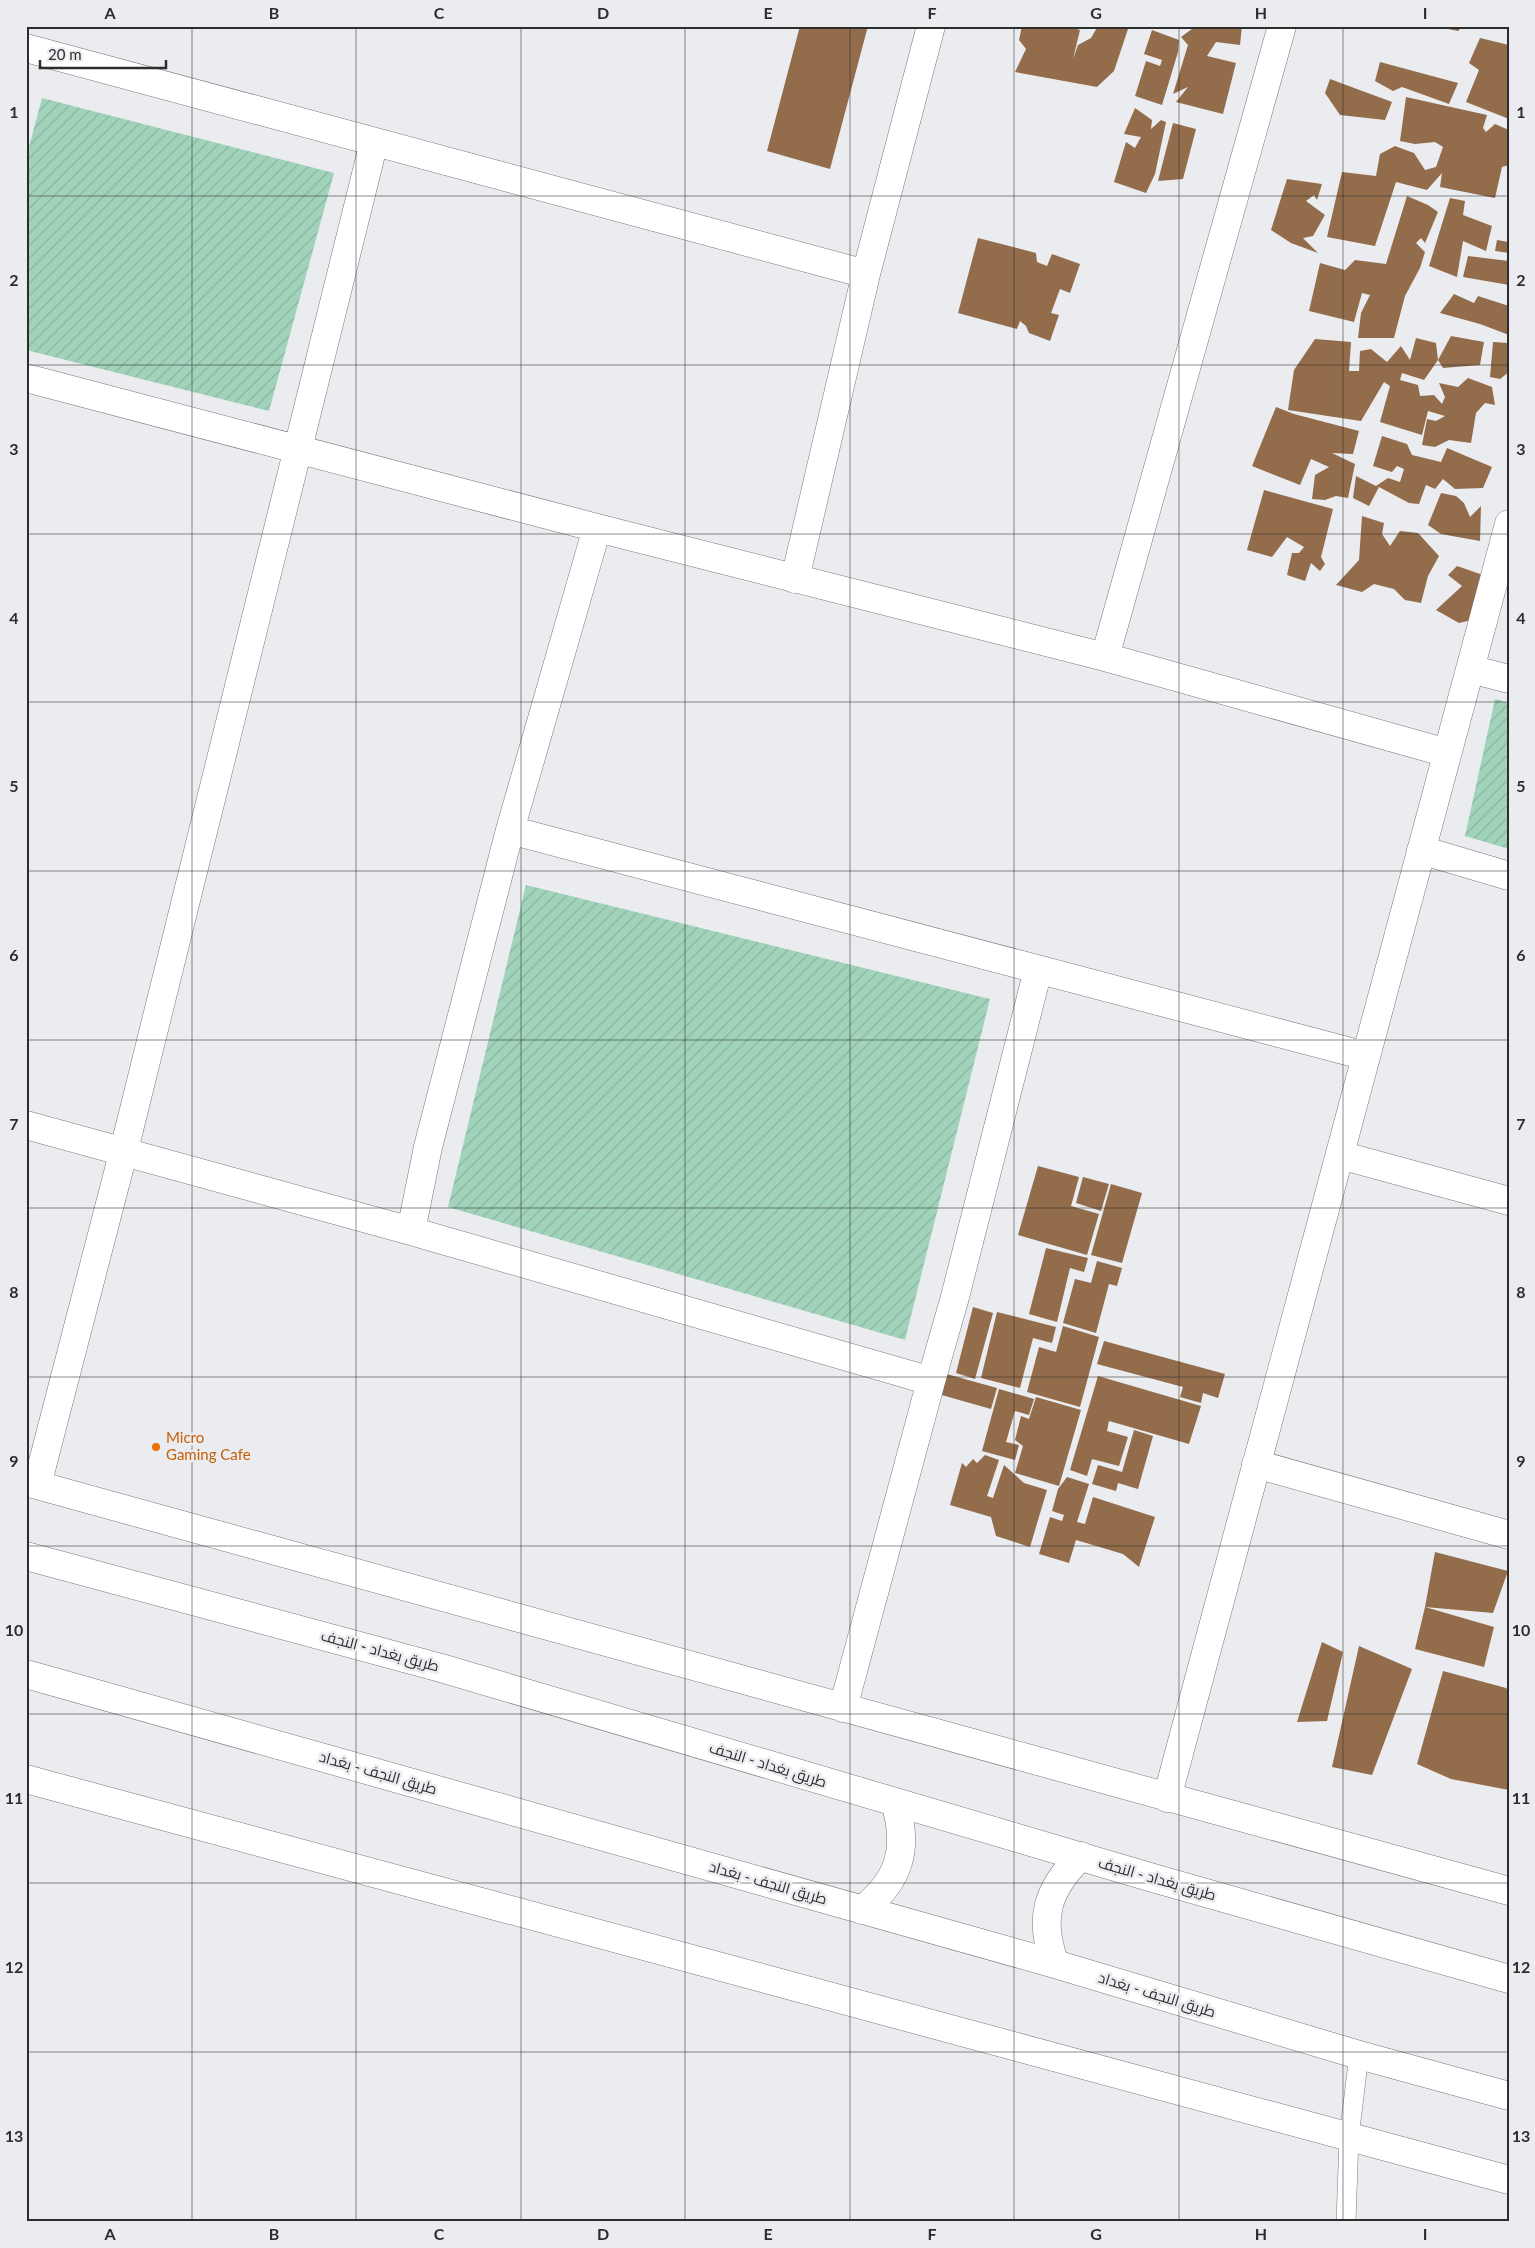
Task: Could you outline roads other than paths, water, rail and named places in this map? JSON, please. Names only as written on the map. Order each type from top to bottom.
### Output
[{"type":"street","points":[[795,579],[866,274],[931,26]]},
{"type":"street","points":[[1105,657],[1282,26]]},
{"type":"street","points":[[26,48],[866,274]]},
{"type":"street","points":[[374,142],[124,1150],[32,1484],[1509,1891]]},
{"type":"street","points":[[27,383],[298,450],[1105,657],[1447,753]]},
{"type":"street","points":[[1167,1798],[1509,524]]},
{"type":"street","points":[[411,1231],[428,1147],[510,830],[597,528]]},
{"type":"street","points":[[1470,669],[1509,679]]},
{"type":"street","points":[[510,830],[1366,1056]]},
{"type":"street","points":[[1421,850],[1509,876]]},
{"type":"street","points":[[843,1708],[930,1381],[955,1297],[1038,970]]},
{"type":"street","points":[[26,1125],[124,1150],[411,1231],[930,1381]]},
{"type":"street","points":[[1340,1155],[1509,1201]]},
{"type":"street","points":[[1256,1464],[1509,1535]]},
{"type":"street","name":"طريق بغداد - النجف","points":[[26,1556],[441,1668],[1153,1878],[1509,1979]]},
{"type":"street","name":"طريق النجف - بغداد","points":[[26,1674],[1055,1964],[1358,2055],[1509,2096]]},
{"type":"street","points":[[26,1779],[1509,2180]]},
{"type":"street","points":[[862,1910],[878,1897],[899,1863],[902,1836],[901,1822],[895,1802]]},
{"type":"street","points":[[1055,1964],[1048,1945],[1046,1925],[1048,1905],[1055,1886],[1066,1870],[1081,1856]]},
{"type":"lane","points":[[1346,2222],[1349,2137],[1358,2055]]},
{"type":"place","name":"Micro Gaming Cafe","points":[[156,1447]]}]
